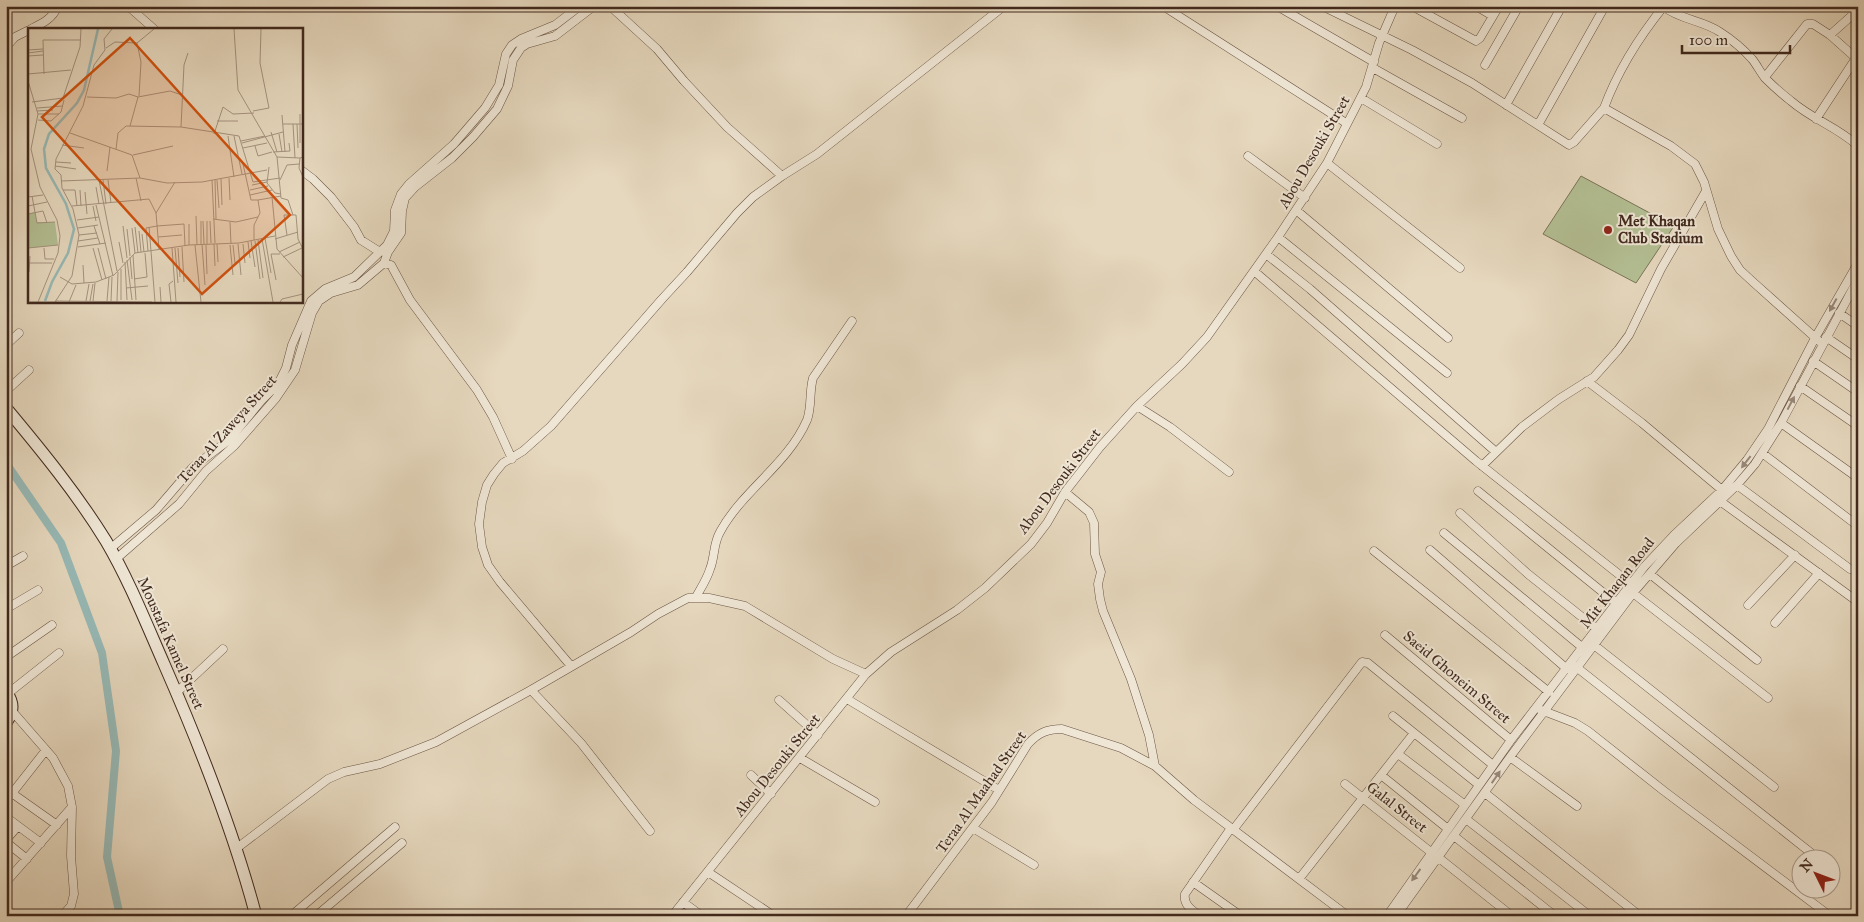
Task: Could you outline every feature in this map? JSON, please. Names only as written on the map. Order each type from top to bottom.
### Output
[{"type":"main road","name":"Moustafa Kamel Street","points":[[6,408],[82,506],[113,554],[192,728],[237,848],[256,916]]},
{"type":"main road","points":[[6,723],[13,706],[7,693]]},
{"type":"street","points":[[32,28],[46,21],[58,6]]},
{"type":"street","points":[[128,6],[153,28]]},
{"type":"street","name":"Teraa Al Zaweya Street","points":[[113,554],[156,510],[193,468],[229,440],[260,401],[278,384],[286,368],[292,345],[304,314],[315,296],[325,288],[354,277],[380,252],[392,236],[396,204],[401,194],[409,184],[454,144],[485,108],[499,85],[506,54],[512,45],[520,39],[549,29],[580,6]]},
{"type":"street","name":"Teraa Al Zaweya Street","points":[[113,554],[179,504],[203,474],[234,446],[276,398],[296,370],[312,313],[319,300],[331,293],[358,285],[384,262],[388,252],[401,233],[402,211],[405,198],[452,158],[497,109],[508,86],[513,60],[521,48],[527,44],[548,39],[562,32],[594,6]]},
{"type":"street","points":[[610,6],[657,49],[684,81],[727,126],[782,176]]},
{"type":"street","points":[[990,6],[996,14]]},
{"type":"street","points":[[571,666],[500,582],[488,565],[482,547],[479,524],[487,485],[494,474],[504,463],[539,438],[551,426],[753,197],[817,154],[1004,6]]},
{"type":"street","points":[[1163,6],[1346,124]]},
{"type":"street","points":[[1277,6],[1462,118]]},
{"type":"street","name":"Abou Desouki Street","points":[[672,916],[866,674],[891,652],[957,610],[985,588],[1031,544],[1044,527],[1065,492],[1100,447],[1137,406],[1182,364],[1207,336],[1254,272],[1327,163],[1361,98],[1382,35],[1395,6]]},
{"type":"street","points":[[1412,6],[1476,41],[1480,38],[1499,6]]},
{"type":"street","points":[[1476,6],[1493,16]]},
{"type":"street","points":[[1485,65],[1519,6]]},
{"type":"street","points":[[1506,105],[1562,6]]},
{"type":"street","points":[[1538,125],[1605,6]]},
{"type":"street","points":[[1324,7],[1472,82],[1565,142],[1572,144],[1604,108],[1612,86],[1630,54],[1664,7],[1681,17],[1699,22],[1719,31],[1736,44],[1765,77],[1791,102],[1816,119],[1837,129],[1858,146]]},
{"type":"street","points":[[1830,35],[1858,10]]},
{"type":"street","points":[[1765,77],[1807,24],[1813,24],[1830,35],[1857,59],[1816,119]]},
{"type":"street","points":[[6,47],[15,37],[28,30]]},
{"type":"street","points":[[1361,98],[1437,144]]},
{"type":"street","points":[[1604,108],[1671,146],[1695,164],[1704,182],[1718,229],[1740,270],[1815,338],[1824,340],[1858,359]]},
{"type":"street","points":[[1248,156],[1305,198]]},
{"type":"street","points":[[1327,163],[1460,268]]},
{"type":"street","points":[[302,171],[314,179],[331,197],[354,227],[361,240],[380,252]]},
{"type":"street","points":[[1482,466],[1522,427],[1559,399],[1594,377],[1607,364],[1628,335],[1661,269],[1706,191]]},
{"type":"street","points":[[1296,210],[1448,338]]},
{"type":"street","points":[[1278,237],[1446,374]]},
{"type":"street","points":[[1266,254],[1333,308],[1496,452]]},
{"type":"street","points":[[384,262],[391,265],[415,307],[477,390],[493,417],[512,458]]},
{"type":"street","name":"Mit Khaqan Road","points":[[1396,916],[1436,855],[1448,829],[1511,740],[1540,709],[1572,667],[1583,648],[1616,603],[1674,534],[1722,490],[1747,460],[1768,430],[1815,338],[1858,263]]},
{"type":"street","points":[[1254,272],[1482,466],[1631,584]]},
{"type":"street","name":"Mit Khaqan Road","points":[[1387,916],[1436,855],[1454,836],[1510,757],[1549,692],[1594,645],[1633,593],[1676,543],[1738,485],[1762,453],[1781,422],[1839,313],[1855,289],[1858,279]]},
{"type":"street","points":[[1839,313],[1858,326]]},
{"type":"street","points":[[696,597],[711,569],[715,543],[719,533],[727,520],[777,463],[802,429],[809,414],[810,388],[813,378],[852,321]]},
{"type":"street","points":[[6,345],[19,333]]},
{"type":"street","points":[[1813,361],[1858,392]]},
{"type":"street","points":[[6,391],[29,370]]},
{"type":"street","points":[[1587,381],[1642,423],[1722,490]]},
{"type":"street","points":[[1800,386],[1858,426]]},
{"type":"street","points":[[1137,406],[1170,427],[1229,472]]},
{"type":"street","points":[[1781,422],[1858,478]]},
{"type":"street","points":[[1762,453],[1858,526]]},
{"type":"street","points":[[1738,485],[1850,569]]},
{"type":"street","points":[[1478,491],[1616,603]]},
{"type":"street","points":[[1065,492],[1089,512],[1094,523],[1096,554],[1101,572],[1099,591],[1103,611],[1134,688],[1149,735],[1154,766]]},
{"type":"street","points":[[1720,501],[1858,602]]},
{"type":"street","points":[[1460,513],[1528,574],[1597,629]]},
{"type":"street","points":[[1444,533],[1583,648]]},
{"type":"street","points":[[1430,550],[1572,667],[1807,850]]},
{"type":"street","points":[[1374,551],[1549,692]]},
{"type":"street","points":[[1748,605],[1795,555]]},
{"type":"street","points":[[6,566],[23,556]]},
{"type":"street","points":[[1775,624],[1819,573]]},
{"type":"street","points":[[1650,574],[1757,660]]},
{"type":"street","points":[[6,609],[38,590]]},
{"type":"street","points":[[1633,593],[1768,698]]},
{"type":"street","points":[[237,848],[322,783],[338,774],[380,764],[436,742],[531,690],[680,601],[696,597],[729,601],[745,606],[826,655],[866,674]]},
{"type":"street","points":[[6,657],[52,625]]},
{"type":"street","name":"Saeid Ghoneim Street","points":[[1385,635],[1511,740]]},
{"type":"street","points":[[1594,645],[1774,787]]},
{"type":"street","points":[[177,692],[222,649]]},
{"type":"street","points":[[7,693],[59,653]]},
{"type":"street","points":[[1200,916],[1188,907],[1184,899],[1185,894],[1232,829],[1361,663],[1368,663],[1493,765]]},
{"type":"street","points":[[531,690],[581,743],[650,831]]},
{"type":"street","points":[[847,699],[999,790]]},
{"type":"street","points":[[779,700],[818,735]]},
{"type":"street","points":[[1540,709],[1575,723],[1588,731],[1830,916]]},
{"type":"street","points":[[12,711],[46,750],[64,776],[71,796],[71,856],[74,894],[71,906],[62,916]]},
{"type":"street","points":[[1393,716],[1479,785]]},
{"type":"street","name":"Teraa Al Maahad Street","points":[[906,916],[973,828],[1028,744],[1034,737],[1052,729],[1062,729],[1121,748],[1154,766],[1194,800],[1348,916]]},
{"type":"street","points":[[1299,879],[1414,733]]},
{"type":"street","points":[[6,801],[9,791],[46,750]]},
{"type":"street","points":[[1398,754],[1465,806]]},
{"type":"street","points":[[1510,757],[1577,806]]},
{"type":"street","points":[[800,758],[875,802]]},
{"type":"street","points":[[1381,775],[1448,829]]},
{"type":"street","points":[[751,776],[771,794]]},
{"type":"street","name":"Galal Street","points":[[1345,784],[1512,916]]},
{"type":"street","points":[[9,791],[57,825]]},
{"type":"street","points":[[1485,793],[1640,916]]},
{"type":"street","points":[[8,878],[72,808]]},
{"type":"street","points":[[6,817],[41,843]]},
{"type":"street","points":[[1466,819],[1590,916]]},
{"type":"street","points":[[18,826],[6,841],[27,859]]},
{"type":"street","points":[[291,916],[395,827]]},
{"type":"street","points":[[973,828],[1034,865]]},
{"type":"street","points":[[1454,836],[1555,916]]},
{"type":"street","points":[[316,916],[402,843]]},
{"type":"street","points":[[708,872],[774,916]]},
{"type":"street","points":[[1194,882],[1241,916]]},
{"type":"street","points":[[683,902],[702,916]]},
{"type":"green space","name":"Met Khaqan Club Stadium","points":[[1581,176],[1674,226],[1636,283],[1543,234]]},
{"type":"waterway","points":[[6,463],[61,543],[102,653],[116,751],[107,857],[120,916]]},
{"type":"place","name":"Met Khaqan Club Stadium","points":[[1608,230]]}]
